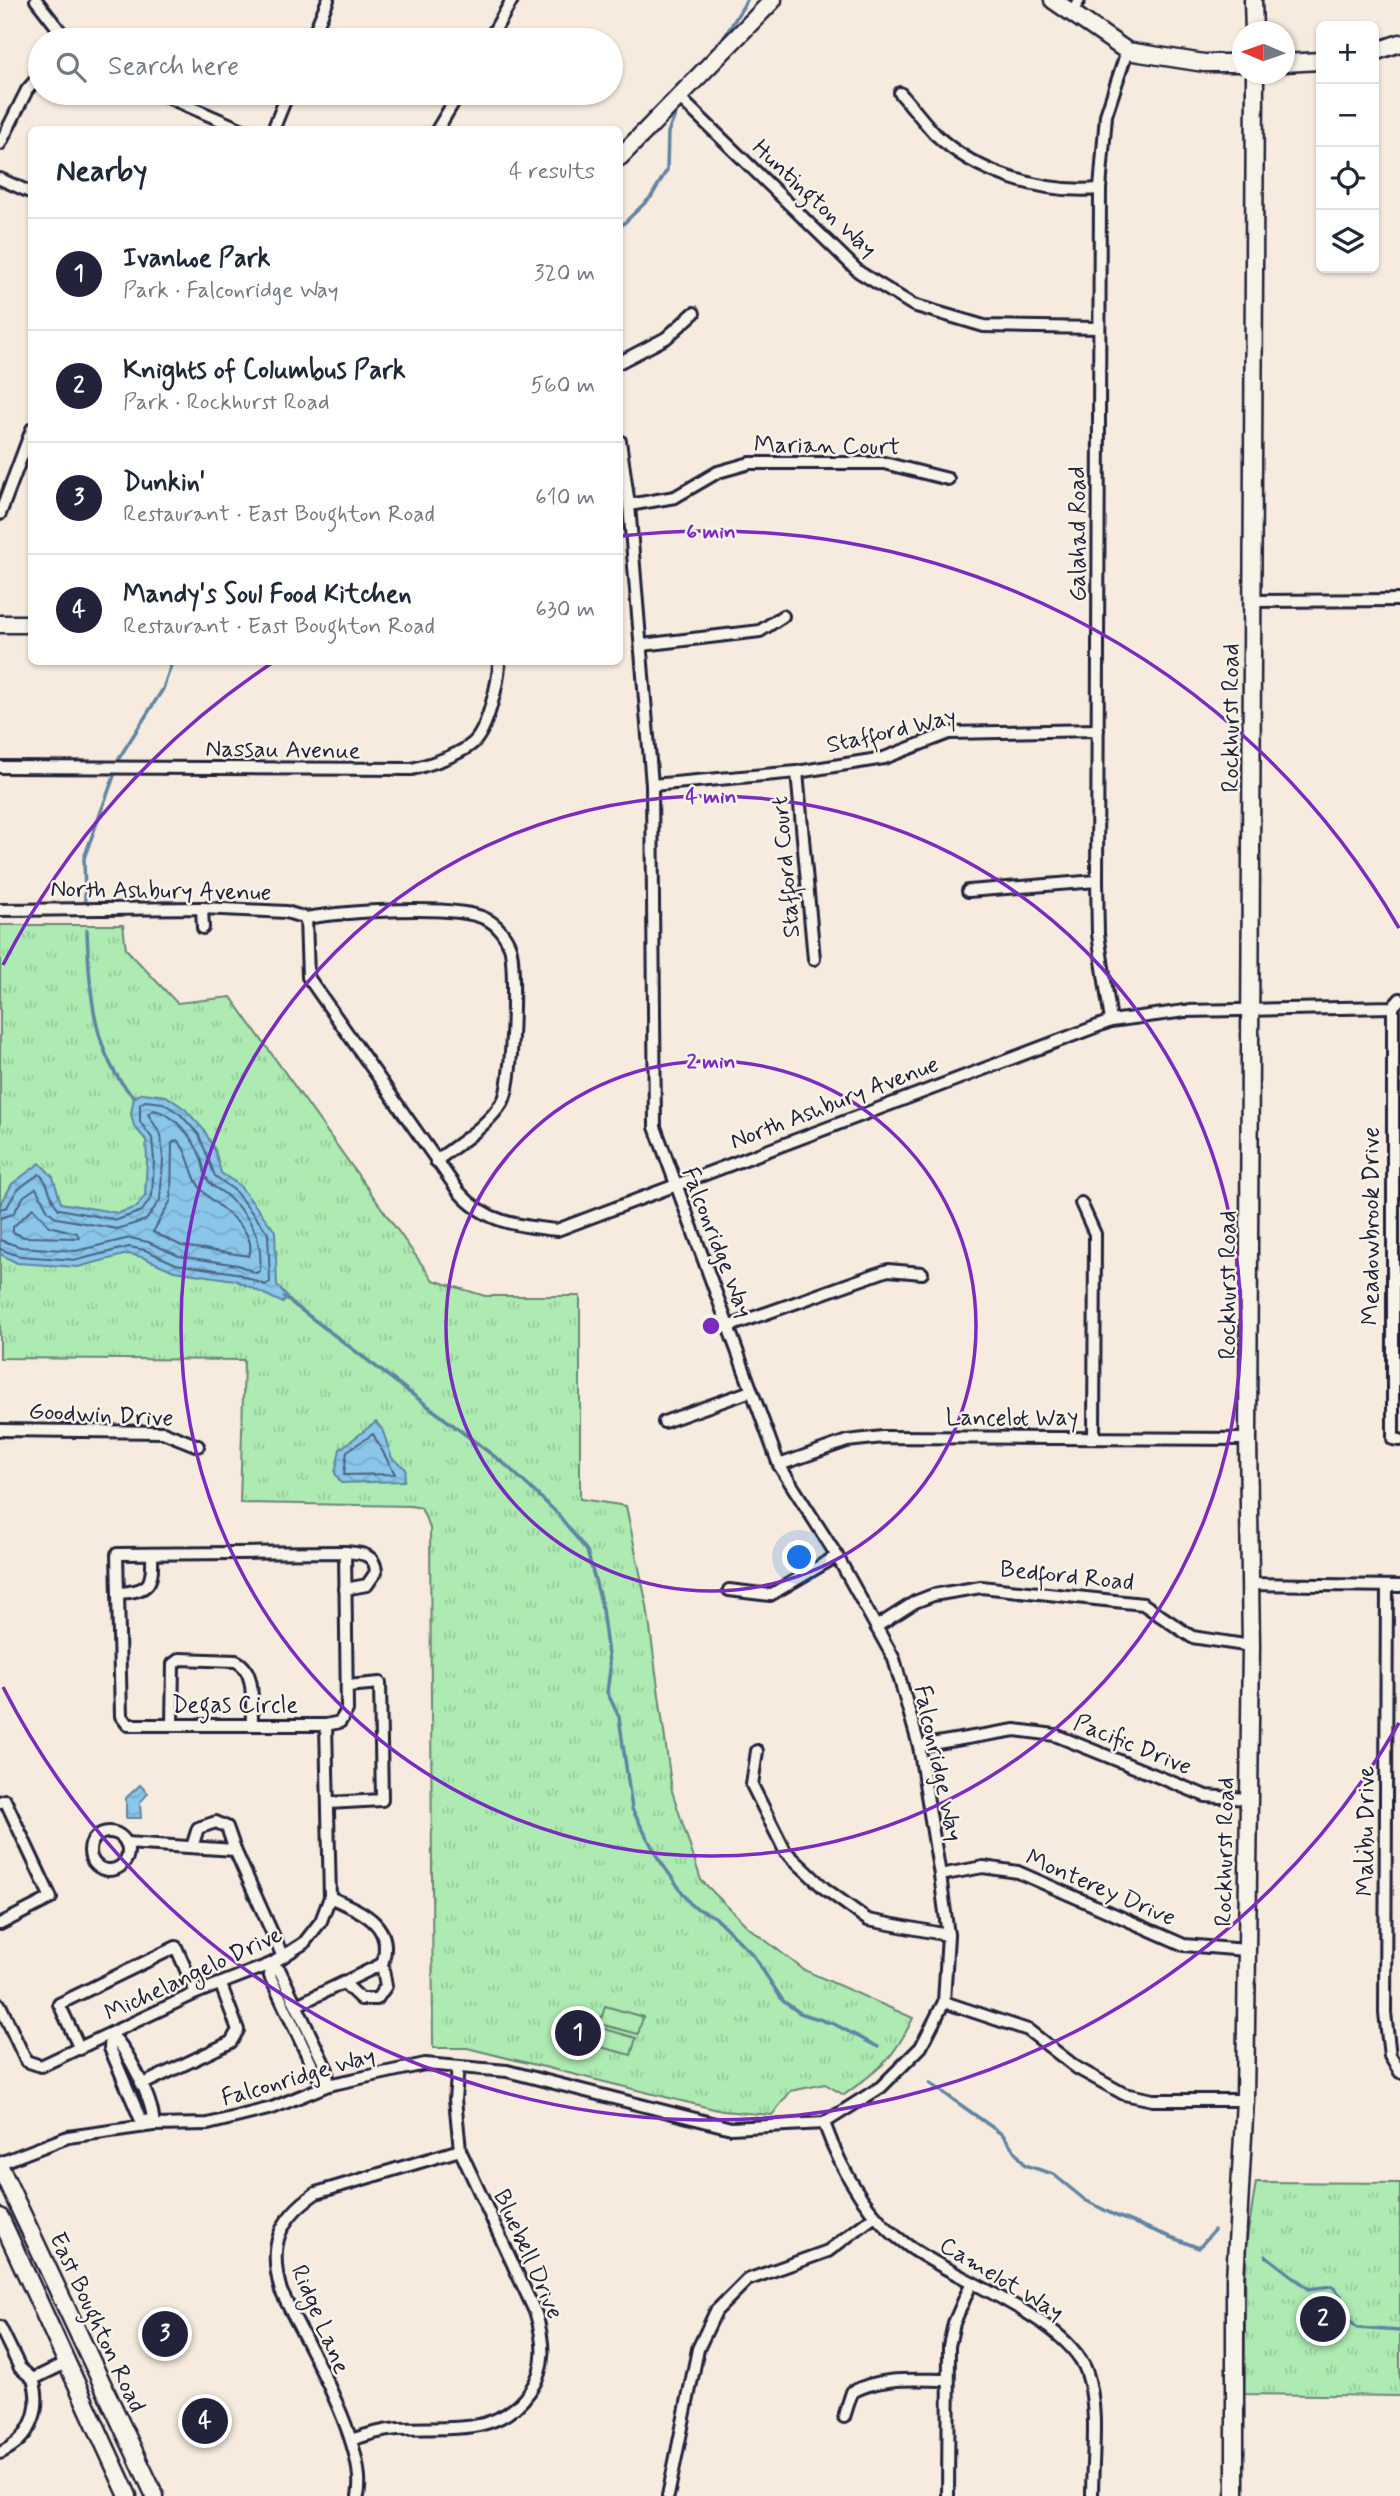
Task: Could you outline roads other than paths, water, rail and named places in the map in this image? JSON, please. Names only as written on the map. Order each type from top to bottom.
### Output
[{"type":"street","points":[[36,0],[58,28]]},
{"type":"street","points":[[315,28],[328,0]]},
{"type":"street","points":[[496,28],[512,0]]},
{"type":"street","points":[[623,154],[773,0]]},
{"type":"street","points":[[1053,0],[1075,7],[1127,51],[1204,63],[1232,63]]},
{"type":"street","points":[[1253,0],[1254,21]]},
{"type":"street","points":[[1379,50],[1400,43]]},
{"type":"street","name":"Galahad Road","points":[[1111,1020],[1098,934],[1097,881],[1100,189],[1106,115],[1127,51]]},
{"type":"street","points":[[1295,62],[1316,61]]},
{"type":"street","name":"Rockhurst Road","points":[[1235,2496],[1236,2279],[1245,2100],[1251,1646],[1248,1439],[1255,84]]},
{"type":"street","points":[[0,144],[28,89]]},
{"type":"street","points":[[900,93],[936,135],[992,170],[1047,187],[1100,189]]},
{"type":"street","name":"Huntington Way","points":[[680,97],[859,272],[913,305],[984,326],[1099,328]]},
{"type":"street","points":[[186,105],[234,126]]},
{"type":"street","points":[[275,126],[283,105]]},
{"type":"street","points":[[439,126],[452,105]]},
{"type":"street","points":[[0,179],[28,191]]},
{"type":"street","points":[[623,360],[666,338],[694,313]]},
{"type":"street","points":[[0,514],[28,440]]},
{"type":"street","name":"Falconridge Way","points":[[0,2165],[68,2137],[153,2125],[208,2124],[272,2108],[328,2085],[425,2064],[507,2071],[732,2128],[797,2127],[824,2123],[881,2087],[921,2047],[944,2002],[948,1935],[940,1875],[919,1746],[894,1659],[836,1556],[779,1465],[659,1144],[654,1116],[655,848],[652,785],[642,645],[623,462]]},
{"type":"street","name":"Marian Court","points":[[629,505],[675,497],[718,472],[750,463],[884,463],[948,479]]},
{"type":"street","points":[[1253,601],[1400,600]]},
{"type":"street","points":[[642,645],[760,631],[783,616]]},
{"type":"street","points":[[0,624],[28,624]]},
{"type":"street","name":"Nassau Avenue","points":[[0,766],[412,769],[431,764],[474,743],[496,693],[499,665]]},
{"type":"street","name":"Stafford Way","points":[[652,785],[797,772],[884,758],[949,733],[1098,730]]},
{"type":"street","name":"Stafford Court","points":[[797,772],[814,959]]},
{"type":"street","points":[[968,891],[1097,881]]},
{"type":"street","points":[[202,908],[203,928]]},
{"type":"street","name":"North Ashbury Avenue","points":[[0,910],[202,908],[286,912],[306,918],[308,977],[436,1161],[472,1206],[509,1225],[557,1230],[1111,1020],[1185,1011],[1396,1003]]},
{"type":"street","points":[[306,918],[352,911],[462,912],[485,918],[506,938],[511,948],[512,971],[511,1069],[505,1099],[489,1118],[436,1161]]},
{"type":"street","name":"Meadowbrook Drive","points":[[1396,1003],[1390,1366],[1393,1439],[1400,1440]]},
{"type":"street","points":[[1081,1203],[1095,1234],[1094,1438]]},
{"type":"street","points":[[727,1327],[888,1270],[922,1273]]},
{"type":"street","points":[[664,1423],[751,1391]]},
{"type":"street","name":"Goodwin Drive","points":[[0,1430],[163,1432],[198,1447]]},
{"type":"street","name":"Lancelot Way","points":[[779,1465],[864,1438],[1248,1439]]},
{"type":"street","name":"Degas Circle","points":[[345,1552],[345,1589],[347,1710],[340,1722],[326,1725],[128,1725],[121,1716],[117,1554],[345,1552],[366,1554],[374,1561],[376,1572],[367,1585],[345,1589]]},
{"type":"street","points":[[118,1592],[137,1592],[146,1587],[152,1577],[152,1554]]},
{"type":"street","points":[[729,1590],[770,1595],[836,1556]]},
{"type":"street","points":[[1249,1584],[1400,1586]]},
{"type":"street","name":"Malibu Drive","points":[[1387,1586],[1385,2013],[1390,2056],[1400,2072]]},
{"type":"street","name":"Bedford Road","points":[[876,1627],[915,1602],[933,1595],[981,1587],[1143,1604],[1192,1637],[1251,1646]]},
{"type":"street","points":[[172,1725],[173,1664],[180,1659],[236,1661],[243,1664],[249,1673],[252,1725]]},
{"type":"street","points":[[328,1803],[382,1800],[380,1683],[347,1686]]},
{"type":"street","points":[[1386,1723],[1400,1723]]},
{"type":"street","name":"Michelangelo Drive","points":[[0,2005],[26,2061],[41,2066],[196,1993],[271,1965],[304,1943],[321,1922],[330,1897],[326,1725]]},
{"type":"street","name":"Pacific Drive","points":[[919,1746],[1015,1730],[1055,1735],[1206,1796],[1247,1798]]},
{"type":"street","points":[[757,1751],[752,1785],[785,1851],[824,1888],[868,1920],[948,1935]]},
{"type":"street","points":[[0,1802],[5,1800],[51,1898],[0,1924]]},
{"type":"street","points":[[192,1847],[198,1828],[216,1822],[227,1827],[283,1957]]},
{"type":"street","points":[[126,1843],[235,1850]]},
{"type":"street","points":[[1386,1858],[1400,1858]]},
{"type":"street","name":"Monterey Drive","points":[[940,1875],[983,1867],[1018,1872],[1184,1945],[1246,1950]]},
{"type":"street","points":[[330,1897],[366,1914],[384,1931],[387,1951],[382,1964],[386,1986],[377,1999],[361,1999],[344,1983]]},
{"type":"street","points":[[80,2049],[59,2004],[176,1947],[196,1993]]},
{"type":"street","points":[[297,2005],[382,1964]]},
{"type":"street","points":[[271,1965],[281,1971],[327,2070],[328,2085],[316,2074],[270,1976],[271,1965]]},
{"type":"street","points":[[141,2085],[230,2042],[238,2029],[221,1985]]},
{"type":"street","points":[[944,2002],[1028,2030],[1077,2068],[1124,2094],[1153,2100],[1245,2100]]},
{"type":"street","points":[[111,2035],[121,2042],[154,2115],[153,2125],[140,2118],[110,2048],[111,2035]]},
{"type":"street","name":"Bluebell Drive","points":[[351,2440],[397,2429],[481,2427],[513,2410],[536,2383],[543,2361],[543,2337],[536,2314],[460,2150],[455,2099],[458,2067]]},
{"type":"street","name":"Camelot Way","points":[[824,2123],[836,2156],[875,2216],[906,2245],[1049,2326],[1070,2345],[1086,2371],[1092,2413],[1091,2496]]},
{"type":"street","name":"Ridge Lane","points":[[358,2496],[359,2461],[281,2291],[275,2257],[283,2224],[297,2206],[316,2193],[460,2150]]},
{"type":"street","name":"East Boughton Road","points":[[0,2165],[155,2496]]},
{"type":"street","points":[[668,2496],[698,2349],[716,2311],[747,2280],[828,2251],[875,2216]]},
{"type":"street","name":"East Boughton Road","points":[[0,2217],[128,2496]]},
{"type":"street","points":[[948,2496],[948,2380],[954,2323],[971,2284]]},
{"type":"street","points":[[0,2327],[20,2368],[33,2379],[37,2391],[32,2424],[23,2437],[0,2453]]},
{"type":"street","points":[[33,2379],[66,2362]]},
{"type":"street","points":[[844,2417],[852,2392],[866,2384],[880,2381],[948,2380]]},
{"type":"water","points":[[143,1093],[166,1096],[185,1109],[204,1130],[215,1150],[221,1173],[239,1185],[275,1231],[277,1285],[287,1296],[283,1303],[235,1280],[174,1271],[128,1254],[78,1267],[17,1263],[0,1254],[0,1206],[12,1184],[40,1163],[53,1177],[61,1203],[118,1213],[137,1207],[145,1195],[146,1140],[134,1126],[131,1114],[134,1097]]},
{"type":"water","points":[[376,1422],[382,1429],[392,1458],[406,1469],[404,1481],[341,1483],[335,1473],[340,1449]]},
{"type":"water","points":[[140,1785],[148,1793],[140,1803],[141,1818],[126,1818],[126,1798]]},
{"type":"waterway","points":[[719,46],[747,0]]},
{"type":"waterway","points":[[623,224],[651,197],[667,170],[668,132],[676,113]]},
{"type":"waterway","points":[[119,758],[163,689],[171,665]]},
{"type":"waterway","points":[[85,900],[84,858],[114,776]]},
{"type":"waterway","points":[[87,930],[89,974],[101,1041],[120,1081],[134,1097]]},
{"type":"waterway","points":[[284,1297],[507,1466],[557,1513],[587,1551],[601,1602],[610,1670],[607,1692],[619,1717],[632,1809],[658,1858],[692,1906],[715,1917],[753,1955],[783,2001],[800,2013],[834,2024],[878,2047]]},
{"type":"waterway","points":[[930,2083],[1003,2135],[1025,2165],[1053,2174],[1085,2200],[1114,2215],[1199,2248],[1214,2230]]},
{"type":"waterway","points":[[1266,2256],[1309,2289],[1332,2286],[1341,2296],[1343,2314],[1357,2328],[1400,2331]]},
{"type":"place","name":"Ivanhoe Park","points":[[578,2033]]},
{"type":"place","name":"Knights of Columbus Park","points":[[1323,2319]]},
{"type":"place","name":"Dunkin'","points":[[165,2334]]},
{"type":"place","name":"Mandy's Soul Food Kitchen","points":[[205,2421]]}]
